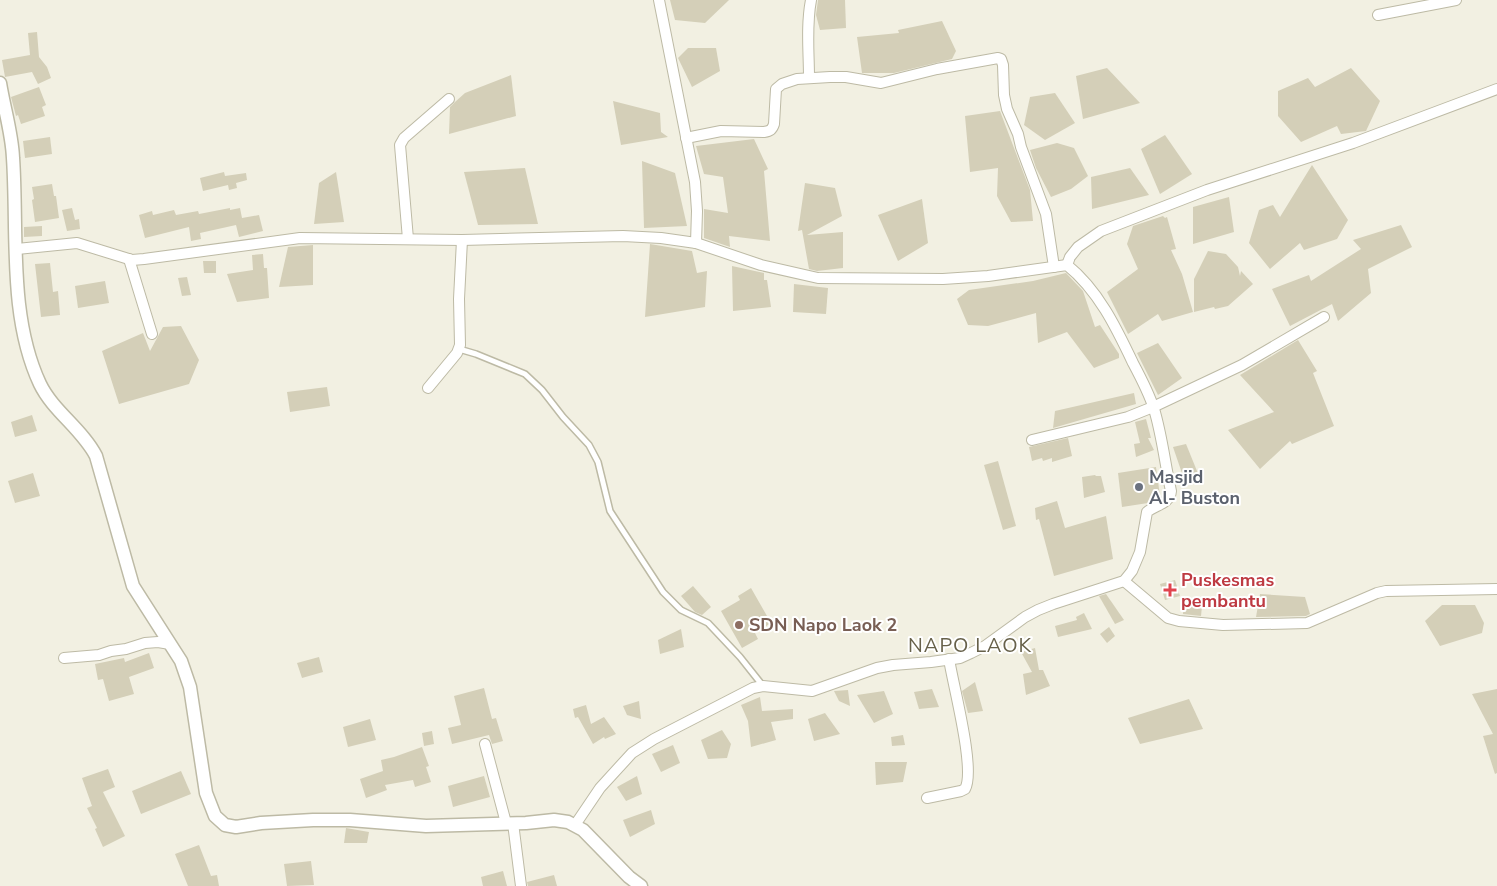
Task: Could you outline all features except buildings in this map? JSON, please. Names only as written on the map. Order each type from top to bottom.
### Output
[{"type":"street","points":[[659,0],[695,182],[697,211],[696,243]]},
{"type":"street","points":[[809,78],[807,28],[811,0]]},
{"type":"street","points":[[1378,15],[1456,0]]},
{"type":"street","points":[[686,138],[721,131],[764,132],[773,129],[776,89],[785,82],[796,79],[846,77],[881,83],[946,67],[1001,59],[1007,109],[1018,134],[1046,214],[1054,267]]},
{"type":"street","points":[[0,83],[12,143],[18,302],[28,349],[40,383],[49,397],[89,444],[96,456],[133,586],[181,661],[190,687],[206,793],[215,816],[225,825],[236,827],[261,823],[313,820],[350,820],[426,826],[554,820],[575,825],[589,836],[629,877],[641,886]]},
{"type":"street","points":[[1067,265],[1070,257],[1078,247],[1101,231],[1207,190],[1354,142],[1497,89]]},
{"type":"street","points":[[408,238],[400,145],[404,138],[449,99]]},
{"type":"street","points":[[17,249],[76,243],[129,259],[144,259],[300,238],[462,240],[623,236],[661,238],[696,243],[761,265],[818,278],[943,280],[1067,265],[1082,278],[1094,291],[1122,338],[1153,407],[1171,496],[1167,501],[1147,512],[1140,552],[1132,571],[1124,581],[1038,610],[1025,617],[986,646],[960,658],[877,668],[812,691],[763,686],[753,688],[654,739],[632,753],[600,788],[575,825]]},
{"type":"street","points":[[428,388],[453,359],[460,346],[459,271],[462,240]]},
{"type":"street","points":[[129,259],[152,334]]},
{"type":"street","points":[[1032,440],[1110,422],[1153,407],[1242,365],[1324,317]]},
{"type":"street","points":[[1124,581],[1168,618],[1179,621],[1223,625],[1307,623],[1377,593],[1386,591],[1483,588],[1497,590]]},
{"type":"street","points":[[64,658],[99,655],[145,643],[158,642],[170,644]]},
{"type":"street","points":[[927,798],[961,791],[965,789],[968,780],[969,768],[964,736],[949,660]]},
{"type":"street","points":[[485,744],[510,823],[521,886]]},
{"type":"lane","points":[[459,349],[525,374],[542,390],[563,417],[589,445],[598,462],[610,511],[663,592],[681,610],[708,623],[740,657],[763,686]]},
{"type":"place","name":"Masjid Al- Buston","points":[[1139,487]]},
{"type":"place","name":"Puskesmas pembantu","points":[[1170,590]]},
{"type":"place","name":"SDN Napo Laok 2","points":[[739,625]]},
{"type":"district","name":"NAPO LAOK","points":[[970,645]]}]
